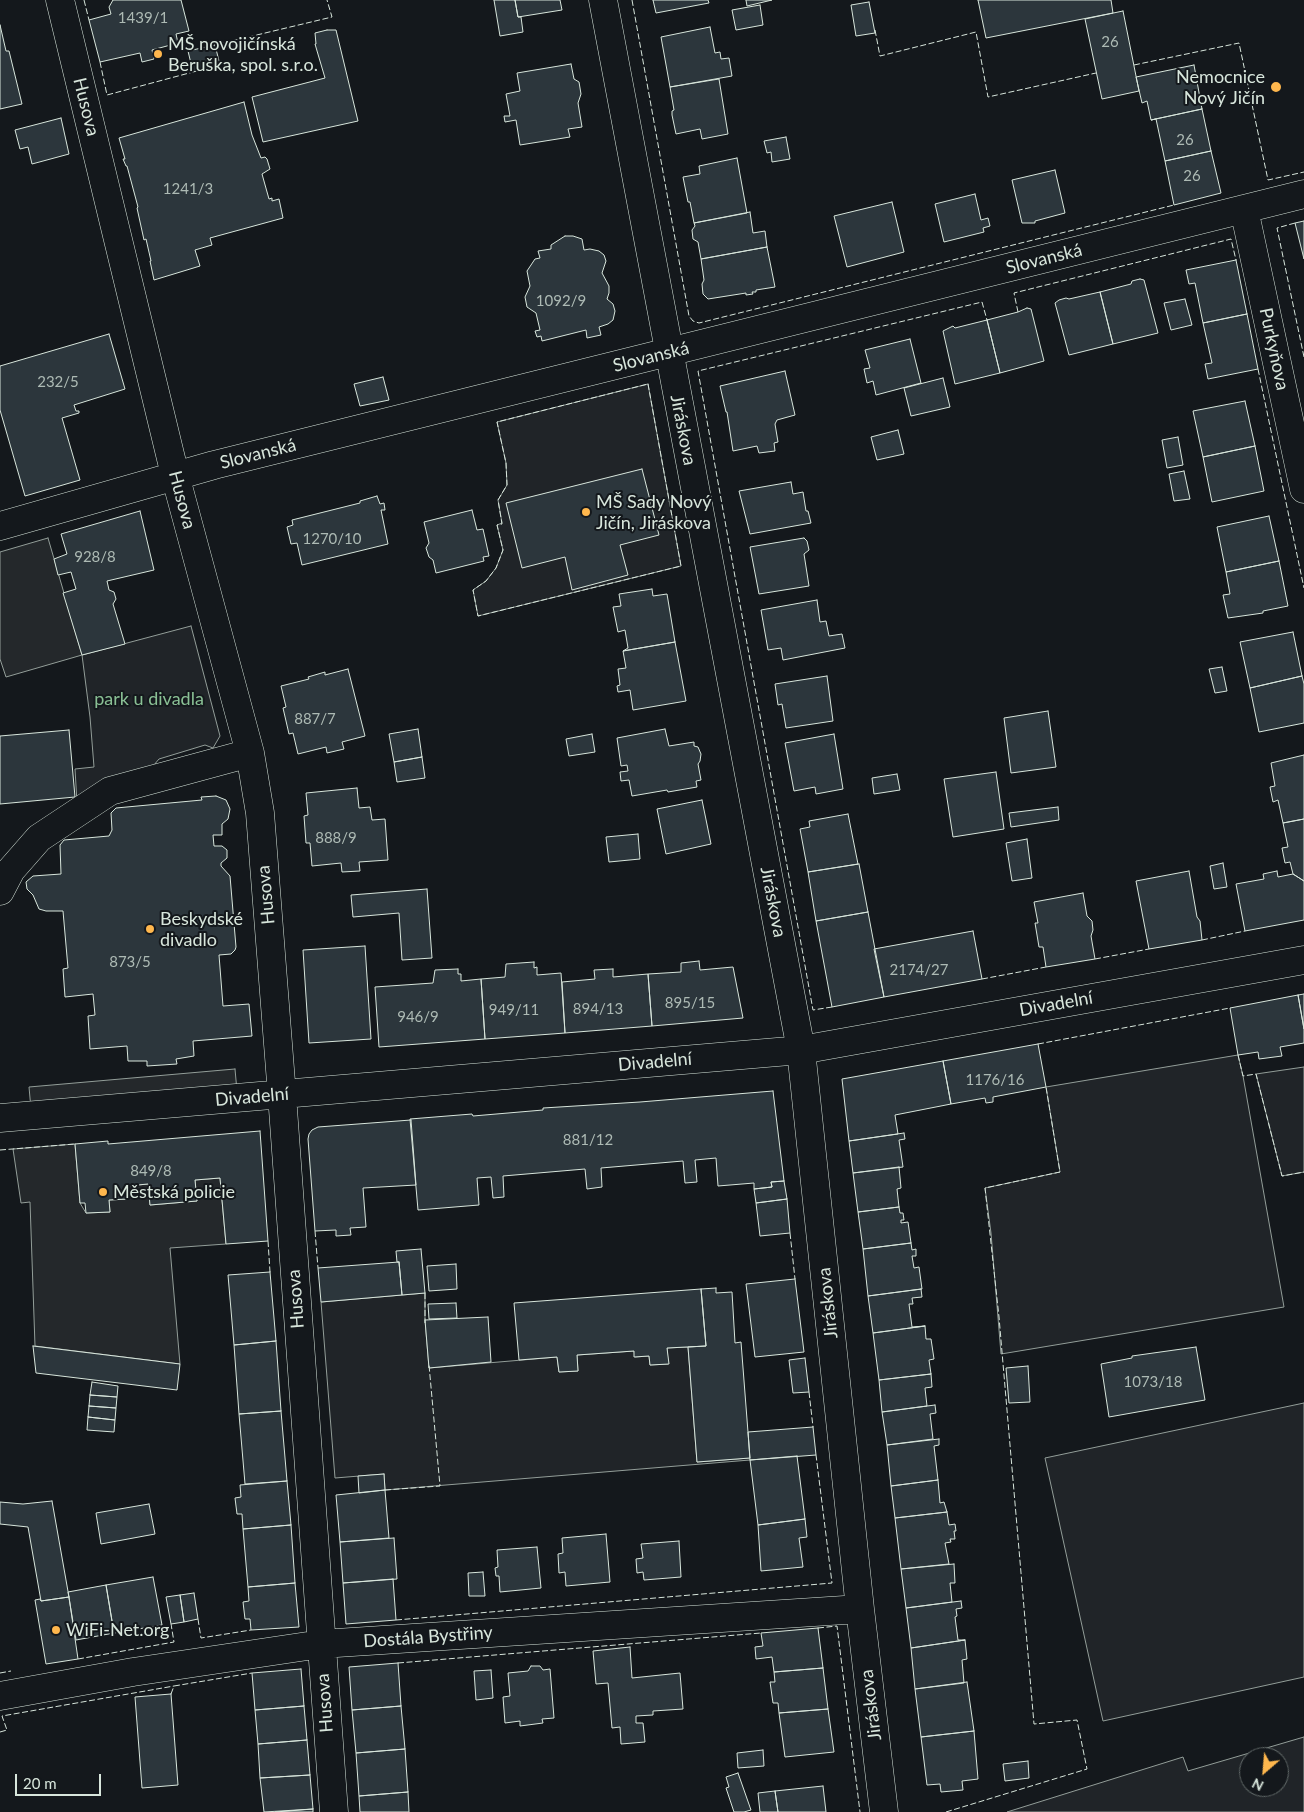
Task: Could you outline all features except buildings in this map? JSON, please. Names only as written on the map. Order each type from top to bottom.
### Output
[{"type":"street","name":"Husova","points":[[60,0],[175,475],[250,753],[260,813],[334,1812]]},
{"type":"street","name":"Jiráskova","points":[[603,0],[801,1050],[860,1609],[884,1812]]},
{"type":"street","name":"Slovanská","points":[[0,526],[175,475],[1304,194]]},
{"type":"street","name":"Purkyňova","points":[[1244,209],[1304,490]]},
{"type":"street","points":[[0,891],[12,870],[40,838],[110,791],[250,753]]},
{"type":"street","name":"Divadelní","points":[[0,1118],[801,1050],[1304,960]]},
{"type":"street","name":"Dostála Bystřiny","points":[[0,1696],[132,1672],[321,1644],[860,1609]]},
{"type":"green space","name":"MŠ Sady Nový Jičín, Jiráskova","points":[[648,384],[681,566],[478,616],[473,590],[486,581],[496,568],[503,550],[497,525],[502,523],[498,500],[507,485],[506,463],[497,422]]},
{"type":"green space","name":"park u divadla","points":[[191,626],[220,736],[213,748],[205,745],[159,759],[148,772],[77,803],[75,769],[94,767],[82,655]]},
{"type":"green space","points":[[1238,1055],[1284,1307],[1001,1354],[991,1233],[985,1188],[1060,1172],[1046,1087]]},
{"type":"green space","points":[[1304,1067],[1304,1172],[1282,1176],[1256,1074]]},
{"type":"green space","points":[[425,1293],[429,1368],[557,1357],[559,1372],[578,1371],[577,1355],[634,1351],[635,1357],[649,1356],[650,1365],[668,1364],[667,1348],[688,1347],[697,1462],[750,1458],[750,1460],[385,1490],[384,1474],[335,1478],[321,1302]]},
{"type":"green space","points":[[1304,1403],[1304,1677],[1103,1721],[1045,1458]]},
{"type":"green space","points":[[1304,1737],[1304,1812],[1007,1812],[1183,1757],[1188,1771],[1239,1756],[1239,1797],[1289,1797],[1289,1747],[1270,1747]]},
{"type":"shaded area","points":[[48,538],[82,655],[6,677],[0,659],[0,552]]},
{"type":"shaded area","points":[[235,1069],[237,1091],[31,1109],[29,1087]]},
{"type":"shaded area","points":[[75,1144],[80,1203],[86,1213],[110,1212],[109,1200],[128,1199],[127,1186],[148,1184],[150,1205],[197,1201],[195,1180],[220,1178],[226,1244],[170,1248],[180,1364],[35,1346],[30,1202],[21,1203],[13,1149]]},
{"type":"fence","points":[[84,0],[89,20]]},
{"type":"fence","points":[[215,45],[332,17],[327,0]]},
{"type":"fence","points":[[632,0],[689,316],[693,321],[699,323],[1174,205]]},
{"type":"fence","points":[[875,30],[880,56],[976,32],[988,97],[1096,73]]},
{"type":"fence","points":[[1134,65],[1239,43],[1268,180],[1304,172]]},
{"type":"fence","points":[[100,62],[107,95],[193,72]]},
{"type":"fence","points":[[1295,223],[1277,228],[1304,357]]},
{"type":"fence","points":[[1018,312],[1014,293],[1231,239],[1236,260]]},
{"type":"fence","points":[[832,1007],[813,1010],[698,371],[982,302],[987,320]]},
{"type":"fence","points":[[1258,369],[1304,588]]},
{"type":"fence","points":[[648,384],[681,566],[478,616],[473,590],[486,581],[496,568],[503,550],[497,525],[502,524],[498,500],[507,485],[506,463],[497,422],[648,384]]},
{"type":"fence","points":[[1202,940],[1245,931]]},
{"type":"fence","points":[[1095,959],[1149,949]]},
{"type":"fence","points":[[982,979],[1046,967]]},
{"type":"fence","points":[[1038,1044],[1230,1008]]},
{"type":"fence","points":[[1238,1055],[1243,1076],[1256,1074],[1282,1176],[1304,1172]]},
{"type":"fence","points":[[946,1812],[1087,1769],[1077,1720],[1034,1724],[999,1317],[985,1188],[1060,1172],[1046,1087]]},
{"type":"fence","points":[[0,1150],[75,1144]]},
{"type":"fence","points":[[315,1231],[318,1268]]},
{"type":"fence","points":[[790,1233],[795,1279]]},
{"type":"fence","points":[[268,1241],[270,1272]]},
{"type":"fence","points":[[425,1293],[425,1323]]},
{"type":"fence","points":[[385,1490],[440,1486],[429,1365]]},
{"type":"fence","points":[[809,1392],[813,1427]]},
{"type":"fence","points":[[396,1620],[832,1583],[816,1455]]},
{"type":"fence","points":[[198,1619],[201,1638],[251,1630]]},
{"type":"fence","points":[[78,1659],[174,1642],[171,1624]]},
{"type":"fence","points":[[818,1628],[837,1626],[860,1812]]},
{"type":"fence","points":[[398,1663],[761,1633]]},
{"type":"fence","points":[[0,1673],[11,1671]]},
{"type":"fence","points":[[171,1694],[174,1686],[252,1673]]},
{"type":"fence","points":[[0,1732],[7,1730],[2,1716],[174,1686]]},
{"type":"place","name":"MŠ novojičínská Beruška, spol. s.r.o.","points":[[158,54]]},
{"type":"place","name":"Nemocnice Nový Jičín","points":[[1276,87]]},
{"type":"place","name":"MŠ Sady Nový Jičín, Jiráskova","points":[[586,512]]},
{"type":"place","name":"Beskydské divadlo","points":[[150,929]]},
{"type":"place","name":"Městská policie","points":[[103,1192]]},
{"type":"place","name":"WiFi-Net.org","points":[[56,1630]]}]
